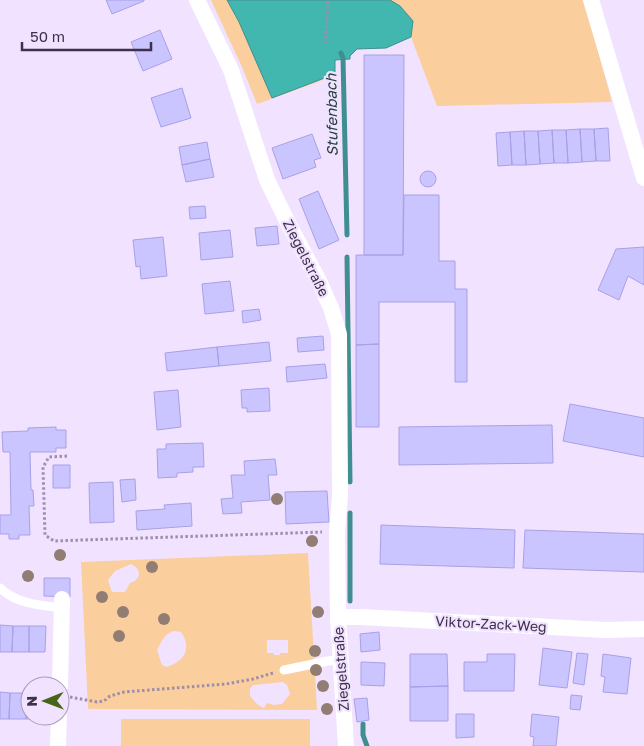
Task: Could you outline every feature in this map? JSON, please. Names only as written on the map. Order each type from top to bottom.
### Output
[{"type":"street","name":"Ziegelstraße","points":[[197,0],[231,70],[268,180],[287,221],[319,281],[331,308],[339,334],[340,496],[337,532],[338,617],[346,746]]},
{"type":"street","points":[[591,0],[644,178]]},
{"type":"street","points":[[62,603],[64,676]]},
{"type":"street","name":"Viktor-Zack-Weg","points":[[338,617],[597,630],[644,629]]},
{"type":"street","points":[[58,746],[59,726]]},
{"type":"lane","points":[[0,588],[5,593],[26,603],[62,603]]},
{"type":"lane","points":[[284,670],[340,659]]},
{"type":"path","points":[[325,43],[327,0]]},
{"type":"path","points":[[66,456],[49,457],[43,467],[45,535],[54,541],[337,532]]},
{"type":"path","points":[[70,693],[97,702],[124,692],[226,684],[284,670]]},
{"type":"shaded area","points":[[211,0],[584,0],[612,102],[437,106],[411,37],[386,48],[357,49],[335,53],[335,74],[257,104]]},
{"type":"shaded area","points":[[227,0],[390,0],[400,6],[413,21],[411,37],[386,48],[357,49],[350,56],[350,59],[335,60],[335,74],[272,98],[239,22]]},
{"type":"shaded area","points":[[308,553],[317,710],[88,709],[81,562]],"holes":[[[131,564],[135,566],[139,576],[130,583],[125,592],[112,592],[108,580],[115,571]],[[174,631],[181,632],[186,643],[186,649],[182,658],[167,667],[162,665],[157,650],[168,634]],[[267,640],[288,640],[288,653],[280,653],[280,655],[267,653]],[[283,682],[287,685],[290,694],[282,704],[274,705],[267,703],[264,708],[258,705],[250,696],[250,689],[253,685]]]},
{"type":"shaded area","points":[[121,719],[310,719],[310,746],[121,746]]},
{"type":"building","points":[[106,0],[144,0],[144,1],[112,14]]},
{"type":"building","points":[[160,30],[172,59],[143,71],[131,42]]},
{"type":"building","points":[[364,55],[404,55],[403,255],[364,255]]},
{"type":"building","points":[[182,88],[191,118],[161,127],[151,98]]},
{"type":"building","points":[[608,128],[610,161],[596,161],[594,129]]},
{"type":"building","points":[[580,129],[594,129],[596,161],[582,162]]},
{"type":"building","points":[[580,129],[582,162],[568,163],[566,130]]},
{"type":"building","points":[[552,130],[566,130],[568,163],[554,163]]},
{"type":"building","points":[[552,130],[554,163],[540,164],[538,131]]},
{"type":"building","points":[[524,131],[538,131],[540,164],[526,165]]},
{"type":"building","points":[[524,131],[526,165],[512,165],[510,132]]},
{"type":"building","points":[[510,132],[512,165],[498,166],[496,133]]},
{"type":"building","points":[[312,134],[321,158],[314,160],[316,167],[283,179],[272,148]]},
{"type":"building","points":[[207,142],[210,159],[182,165],[179,147]]},
{"type":"building","points":[[210,159],[214,177],[186,182],[182,165]]},
{"type":"building","points":[[425,171],[431,171],[436,176],[434,185],[425,187],[420,182],[420,176]]},
{"type":"building","points":[[318,191],[339,240],[319,249],[299,199]]},
{"type":"building","points":[[404,195],[439,195],[439,261],[455,261],[455,289],[467,289],[467,382],[455,382],[455,302],[379,302],[379,344],[356,345],[356,255],[403,255]]},
{"type":"building","points":[[205,206],[206,218],[190,219],[189,207]]},
{"type":"building","points":[[277,226],[279,244],[257,246],[255,228]]},
{"type":"building","points":[[230,230],[233,257],[201,260],[199,233]]},
{"type":"building","points":[[163,237],[167,276],[141,279],[140,266],[136,267],[133,240]]},
{"type":"building","points":[[644,247],[644,285],[628,276],[619,300],[598,290],[616,249]]},
{"type":"building","points":[[230,281],[234,311],[205,314],[202,284]]},
{"type":"building","points":[[259,309],[261,320],[243,323],[242,311]]},
{"type":"building","points":[[323,336],[324,350],[298,352],[297,338]]},
{"type":"building","points":[[269,342],[271,361],[219,366],[217,347]]},
{"type":"building","points":[[379,344],[379,427],[356,427],[356,345]]},
{"type":"building","points":[[217,347],[219,366],[167,371],[165,353]]},
{"type":"building","points":[[325,364],[327,378],[287,382],[286,367]]},
{"type":"building","points":[[269,388],[270,411],[247,412],[247,408],[242,408],[241,390]]},
{"type":"building","points":[[178,390],[181,427],[157,430],[154,392]]},
{"type":"building","points":[[570,404],[644,418],[644,457],[563,441]]},
{"type":"building","points":[[552,425],[553,463],[399,465],[399,427]]},
{"type":"building","points":[[56,427],[56,430],[66,430],[66,448],[56,448],[56,452],[30,452],[31,490],[33,490],[34,506],[29,506],[30,535],[19,535],[19,539],[9,539],[9,534],[0,534],[0,515],[11,515],[10,452],[3,452],[2,432],[28,431],[28,428]]},
{"type":"building","points":[[203,443],[204,467],[193,467],[193,472],[177,473],[177,477],[158,478],[157,449],[166,449],[166,444]]},
{"type":"building","points":[[275,459],[277,475],[268,475],[270,500],[241,502],[242,513],[223,514],[221,499],[233,498],[231,475],[245,475],[244,461]]},
{"type":"building","points":[[53,465],[70,465],[70,488],[53,488]]},
{"type":"building","points":[[135,479],[136,500],[122,502],[120,480]]},
{"type":"building","points":[[113,482],[114,522],[90,523],[89,483]]},
{"type":"building","points":[[327,491],[329,522],[286,524],[285,492]]},
{"type":"building","points":[[191,503],[192,526],[137,530],[136,511],[165,509],[164,505]]},
{"type":"building","points":[[381,525],[515,530],[514,568],[380,564]]},
{"type":"building","points":[[525,530],[644,534],[644,572],[523,568]]},
{"type":"building","points":[[44,578],[70,578],[70,597],[44,596]]},
{"type":"building","points":[[0,625],[13,626],[12,652],[0,652]]},
{"type":"building","points":[[13,626],[29,626],[29,652],[12,652]]},
{"type":"building","points":[[29,626],[46,626],[45,652],[29,652]]},
{"type":"building","points":[[379,632],[380,650],[361,652],[360,634]]},
{"type":"building","points":[[543,648],[572,652],[567,688],[539,685]]},
{"type":"building","points":[[577,653],[588,654],[584,685],[573,683]]},
{"type":"building","points":[[410,654],[447,654],[448,686],[410,687]]},
{"type":"building","points":[[487,654],[515,654],[514,691],[464,691],[464,662],[487,662]]},
{"type":"building","points":[[603,654],[631,658],[627,694],[603,692],[605,677],[601,676]]},
{"type":"building","points":[[361,662],[385,663],[384,686],[361,685]]},
{"type":"building","points":[[448,686],[448,721],[410,721],[410,687]]},
{"type":"building","points":[[0,692],[10,693],[9,719],[0,719]]},
{"type":"building","points":[[10,693],[20,693],[20,719],[9,719]]},
{"type":"building","points":[[571,695],[582,696],[580,710],[570,709]]},
{"type":"building","points":[[367,698],[369,720],[357,722],[354,699]]},
{"type":"building","points":[[456,714],[474,714],[474,737],[456,738]]},
{"type":"building","points":[[532,714],[559,717],[556,746],[533,746],[534,737],[530,736]]},
{"type":"waterway","name":"Stufenbach","points":[[341,53],[343,58],[347,235]]},
{"type":"waterway","name":"Stufenbach","points":[[347,257],[350,482]]},
{"type":"waterway","name":"Stufenbach","points":[[350,513],[350,601]]},
{"type":"waterway","name":"Stufenbach","points":[[363,724],[363,735],[367,746]]}]
